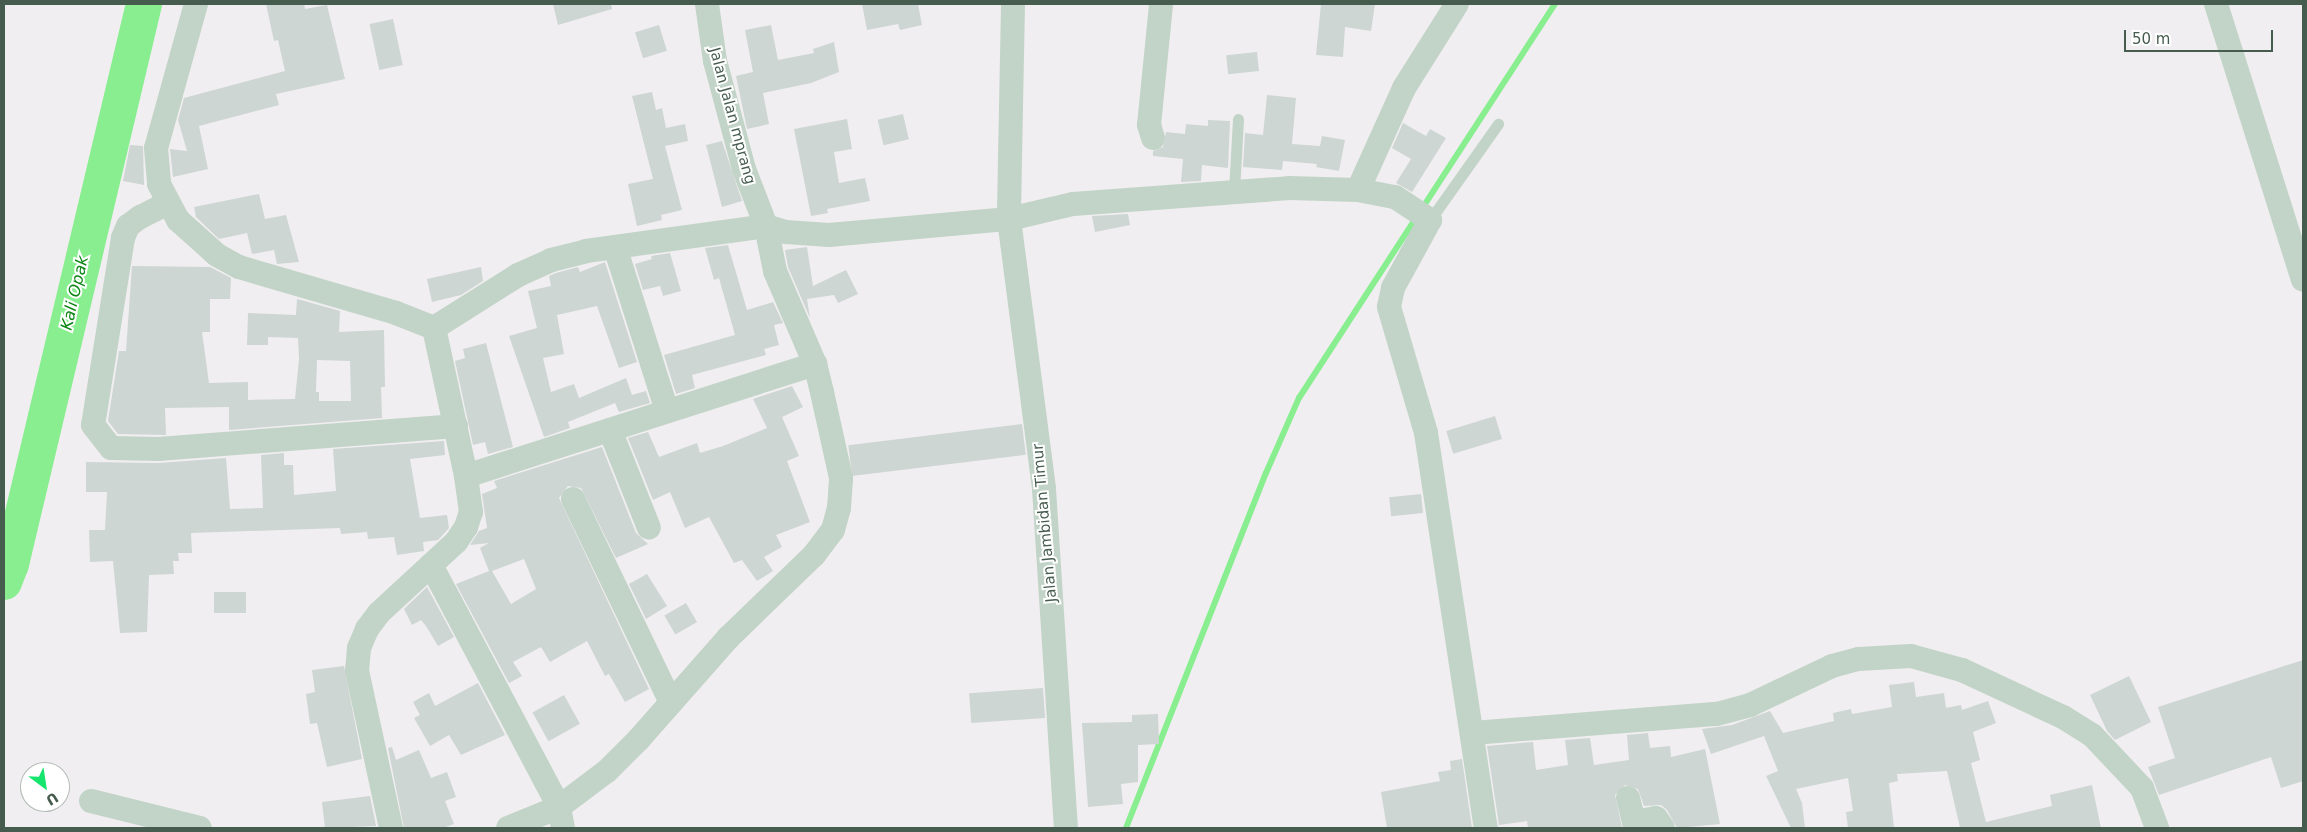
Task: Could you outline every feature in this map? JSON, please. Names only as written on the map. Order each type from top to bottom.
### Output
[{"type":"street","points":[[196,4],[156,148],[158,176],[166,204],[192,235],[239,268],[396,313],[434,328]]},
{"type":"street","name":"Jalan Jalan mprang","points":[[508,828],[561,818],[671,703],[728,638],[814,555],[833,530],[839,508],[841,478],[815,364],[775,272],[766,226],[744,169],[724,96],[707,4]]},
{"type":"street","name":"Jalan Jambidan Timur","points":[[1013,4],[1009,219],[1044,490],[1066,828]]},
{"type":"street","points":[[1153,138],[1149,125],[1160,4]]},
{"type":"street","points":[[1358,190],[1404,88],[1457,4]]},
{"type":"street","points":[[2216,4],[2303,280]]},
{"type":"street","points":[[434,328],[518,275],[542,264],[586,251],[766,226],[786,232],[829,235],[1009,219],[1073,204],[1234,191],[1358,190],[1395,197],[1425,216],[1392,288],[1389,307],[1426,433],[1473,733],[1473,753],[1486,828]]},
{"type":"street","points":[[166,204],[140,217],[128,226],[123,238],[93,425],[111,448],[158,449],[456,426]]},
{"type":"street","points":[[616,247],[667,411]]},
{"type":"street","points":[[391,828],[357,671],[359,648],[367,629],[378,613],[456,542],[466,527],[471,512],[456,426],[434,328]]},
{"type":"street","points":[[466,476],[815,364]]},
{"type":"street","points":[[610,430],[649,528]]},
{"type":"street","points":[[573,500],[671,703]]},
{"type":"street","points":[[431,565],[561,818]]},
{"type":"street","points":[[1473,733],[1717,714],[1750,705],[1832,666],[1859,659],[1911,656],[1962,670],[2063,717],[2092,736],[2142,788],[2157,828]]},
{"type":"street","points":[[1628,798],[1634,822],[1656,818],[1663,828]]},
{"type":"street","points":[[90,801],[200,828]]},
{"type":"lane","points":[[1234,191],[1238,118]]},
{"type":"lane","points":[[1425,216],[1498,124]]},
{"type":"building","points":[[266,4],[304,4],[305,9],[327,5],[345,79],[276,94],[279,105],[199,126],[208,169],[173,177],[170,149],[187,151],[178,120],[184,98],[285,71],[278,40],[274,41]]},
{"type":"building","points":[[553,4],[611,4],[612,9],[558,25]]},
{"type":"building","points":[[862,4],[918,4],[922,25],[900,30],[898,24],[867,30]]},
{"type":"building","points":[[1321,4],[1375,4],[1371,31],[1345,27],[1343,57],[1316,55]]},
{"type":"building","points":[[393,19],[403,65],[379,70],[370,24]]},
{"type":"building","points":[[659,25],[667,51],[643,58],[635,32]]},
{"type":"building","points":[[771,25],[778,60],[814,53],[813,49],[834,42],[839,72],[811,83],[763,93],[769,124],[747,129],[736,76],[753,72],[745,30]]},
{"type":"building","points":[[1257,52],[1259,71],[1228,74],[1226,55]]},
{"type":"building","points":[[652,92],[656,110],[662,108],[666,128],[685,124],[688,141],[665,146],[682,210],[661,215],[662,220],[637,226],[628,184],[653,179],[632,96]]},
{"type":"building","points":[[1267,95],[1296,98],[1292,144],[1320,146],[1322,136],[1345,140],[1339,171],[1316,167],[1317,164],[1283,161],[1282,170],[1243,167],[1245,133],[1263,135]]},
{"type":"building","points":[[903,114],[909,139],[884,145],[878,120]]},
{"type":"building","points":[[847,119],[852,149],[834,152],[839,183],[865,178],[870,201],[827,209],[828,213],[811,216],[794,129]]},
{"type":"building","points":[[1208,120],[1230,121],[1228,168],[1202,165],[1201,181],[1181,182],[1183,159],[1153,156],[1153,151],[1163,147],[1166,132],[1185,134],[1186,124],[1208,126]]},
{"type":"building","points":[[1403,123],[1426,136],[1430,129],[1446,138],[1412,192],[1396,183],[1411,159],[1392,148]]},
{"type":"building","points":[[722,141],[742,201],[722,207],[706,145]]},
{"type":"building","points":[[130,145],[143,146],[144,185],[123,181]]},
{"type":"building","points":[[259,194],[265,219],[286,215],[299,262],[277,264],[274,250],[252,254],[247,233],[219,239],[196,217],[194,207]]},
{"type":"building","points":[[1128,214],[1130,225],[1095,232],[1092,216]]},
{"type":"building","points":[[728,245],[747,310],[773,302],[783,323],[774,325],[779,345],[764,349],[766,355],[692,375],[695,388],[676,394],[664,355],[735,335],[719,278],[714,280],[705,248]]},
{"type":"building","points":[[807,247],[813,286],[846,270],[858,294],[838,303],[834,295],[807,299],[810,318],[788,267],[785,250]]},
{"type":"building","points":[[670,253],[681,291],[663,296],[660,286],[643,290],[635,264],[652,259],[651,256]]},
{"type":"building","points":[[605,262],[637,362],[619,368],[597,306],[557,315],[564,354],[543,358],[551,392],[574,384],[579,398],[626,378],[632,395],[646,391],[650,403],[619,412],[615,403],[568,422],[570,428],[544,437],[509,336],[537,328],[528,291],[551,286],[549,276],[556,273],[578,267],[580,272]]},
{"type":"building","points":[[132,266],[210,267],[231,278],[230,299],[210,299],[210,332],[202,332],[209,383],[248,382],[248,400],[295,399],[299,359],[298,338],[268,337],[268,345],[247,345],[248,313],[296,315],[297,299],[340,311],[339,332],[384,330],[385,387],[381,387],[382,418],[229,430],[229,407],[165,408],[166,435],[118,434],[108,421],[119,351],[126,351]],"holes":[[[317,360],[350,361],[351,401],[319,401],[319,392],[316,392]]]},
{"type":"building","points":[[481,267],[483,281],[461,295],[432,302],[427,279]]},
{"type":"building","points":[[486,343],[513,447],[488,454],[485,442],[473,445],[455,361],[465,358],[463,349]]},
{"type":"building","points":[[792,386],[803,407],[782,417],[799,456],[787,461],[810,522],[776,535],[782,547],[764,557],[773,571],[757,581],[742,560],[734,563],[709,517],[685,528],[670,492],[653,500],[628,438],[648,432],[659,457],[697,443],[700,453],[723,446],[767,428],[753,399]]},
{"type":"building","points":[[1495,416],[1502,439],[1453,454],[1446,431]]},
{"type":"building","points":[[1022,424],[1026,455],[852,476],[848,445]]},
{"type":"building","points":[[444,441],[445,455],[410,459],[420,518],[447,515],[449,528],[438,540],[423,542],[424,551],[397,555],[394,537],[368,539],[367,532],[341,534],[340,528],[191,533],[192,553],[178,553],[179,561],[173,561],[174,574],[149,575],[147,632],[120,633],[113,561],[90,562],[89,530],[105,530],[107,492],[86,492],[86,462],[159,463],[226,458],[230,509],[263,508],[261,455],[284,453],[284,465],[293,465],[294,495],[336,491],[333,449]]},
{"type":"building","points":[[602,447],[636,533],[648,544],[616,558],[581,488],[568,486],[559,498],[649,689],[625,702],[609,674],[605,676],[587,641],[550,662],[541,647],[513,662],[522,676],[509,683],[456,584],[489,571],[480,548],[489,543],[470,545],[479,531],[487,528],[482,494],[497,488],[494,481]],"holes":[[[524,559],[536,589],[511,604],[492,571]]]},
{"type":"building","points":[[1421,494],[1423,513],[1391,516],[1389,497]]},
{"type":"building","points":[[647,574],[667,606],[646,619],[629,584]]},
{"type":"building","points":[[427,587],[454,637],[438,646],[421,620],[412,625],[404,609]]},
{"type":"building","points":[[214,592],[246,592],[246,613],[214,613]]},
{"type":"building","points":[[686,603],[697,622],[675,635],[664,616]]},
{"type":"building","points":[[2303,660],[2303,781],[2281,788],[2271,757],[2159,795],[2148,767],[2175,758],[2158,707]]},
{"type":"building","points":[[344,666],[362,759],[327,767],[317,723],[310,724],[306,694],[315,692],[312,670]]},
{"type":"building","points":[[2129,676],[2151,722],[2115,740],[2107,731],[2090,695]]},
{"type":"building","points":[[1914,682],[1916,697],[1944,693],[1946,708],[1961,705],[1962,710],[1988,701],[1996,723],[1973,732],[1980,760],[1971,763],[1986,822],[2052,806],[2050,795],[2092,785],[2101,828],[1960,828],[1947,771],[1897,774],[1898,781],[1889,783],[1894,828],[1848,828],[1846,812],[1853,811],[1848,778],[1796,789],[1802,803],[1805,828],[1791,828],[1766,776],[1778,771],[1764,736],[1711,754],[1702,729],[1732,725],[1770,711],[1783,733],[1834,721],[1833,713],[1851,709],[1852,714],[1892,707],[1889,685]]},
{"type":"building","points":[[478,683],[505,735],[461,755],[449,735],[430,746],[414,718],[420,715],[413,702],[429,693],[435,706]]},
{"type":"building","points":[[1043,688],[1045,718],[971,723],[969,693]]},
{"type":"building","points":[[564,695],[580,724],[549,741],[533,712]]},
{"type":"building","points":[[1158,714],[1159,744],[1138,745],[1138,782],[1121,784],[1123,804],[1088,807],[1082,723],[1132,722],[1132,715]]},
{"type":"building","points":[[1648,733],[1650,748],[1670,746],[1671,757],[1705,749],[1720,824],[1677,828],[1667,810],[1661,805],[1644,806],[1638,789],[1625,785],[1615,795],[1622,828],[1528,828],[1527,821],[1499,825],[1487,746],[1533,742],[1536,770],[1568,765],[1565,740],[1590,738],[1594,765],[1629,760],[1627,735]]},
{"type":"building","points":[[392,747],[396,760],[419,750],[431,778],[447,772],[456,797],[445,801],[454,824],[443,828],[404,828],[388,748]]},
{"type":"building","points":[[1462,759],[1472,828],[1387,828],[1381,792],[1440,781],[1438,772],[1451,770],[1450,761]]},
{"type":"building","points":[[370,796],[376,826],[325,828],[322,802]]},
{"type":"waterway","name":"Kali Opak","points":[[4,582],[11,564],[144,4]]},
{"type":"waterway","points":[[1126,828],[1266,473],[1299,398],[1555,4]]}]
